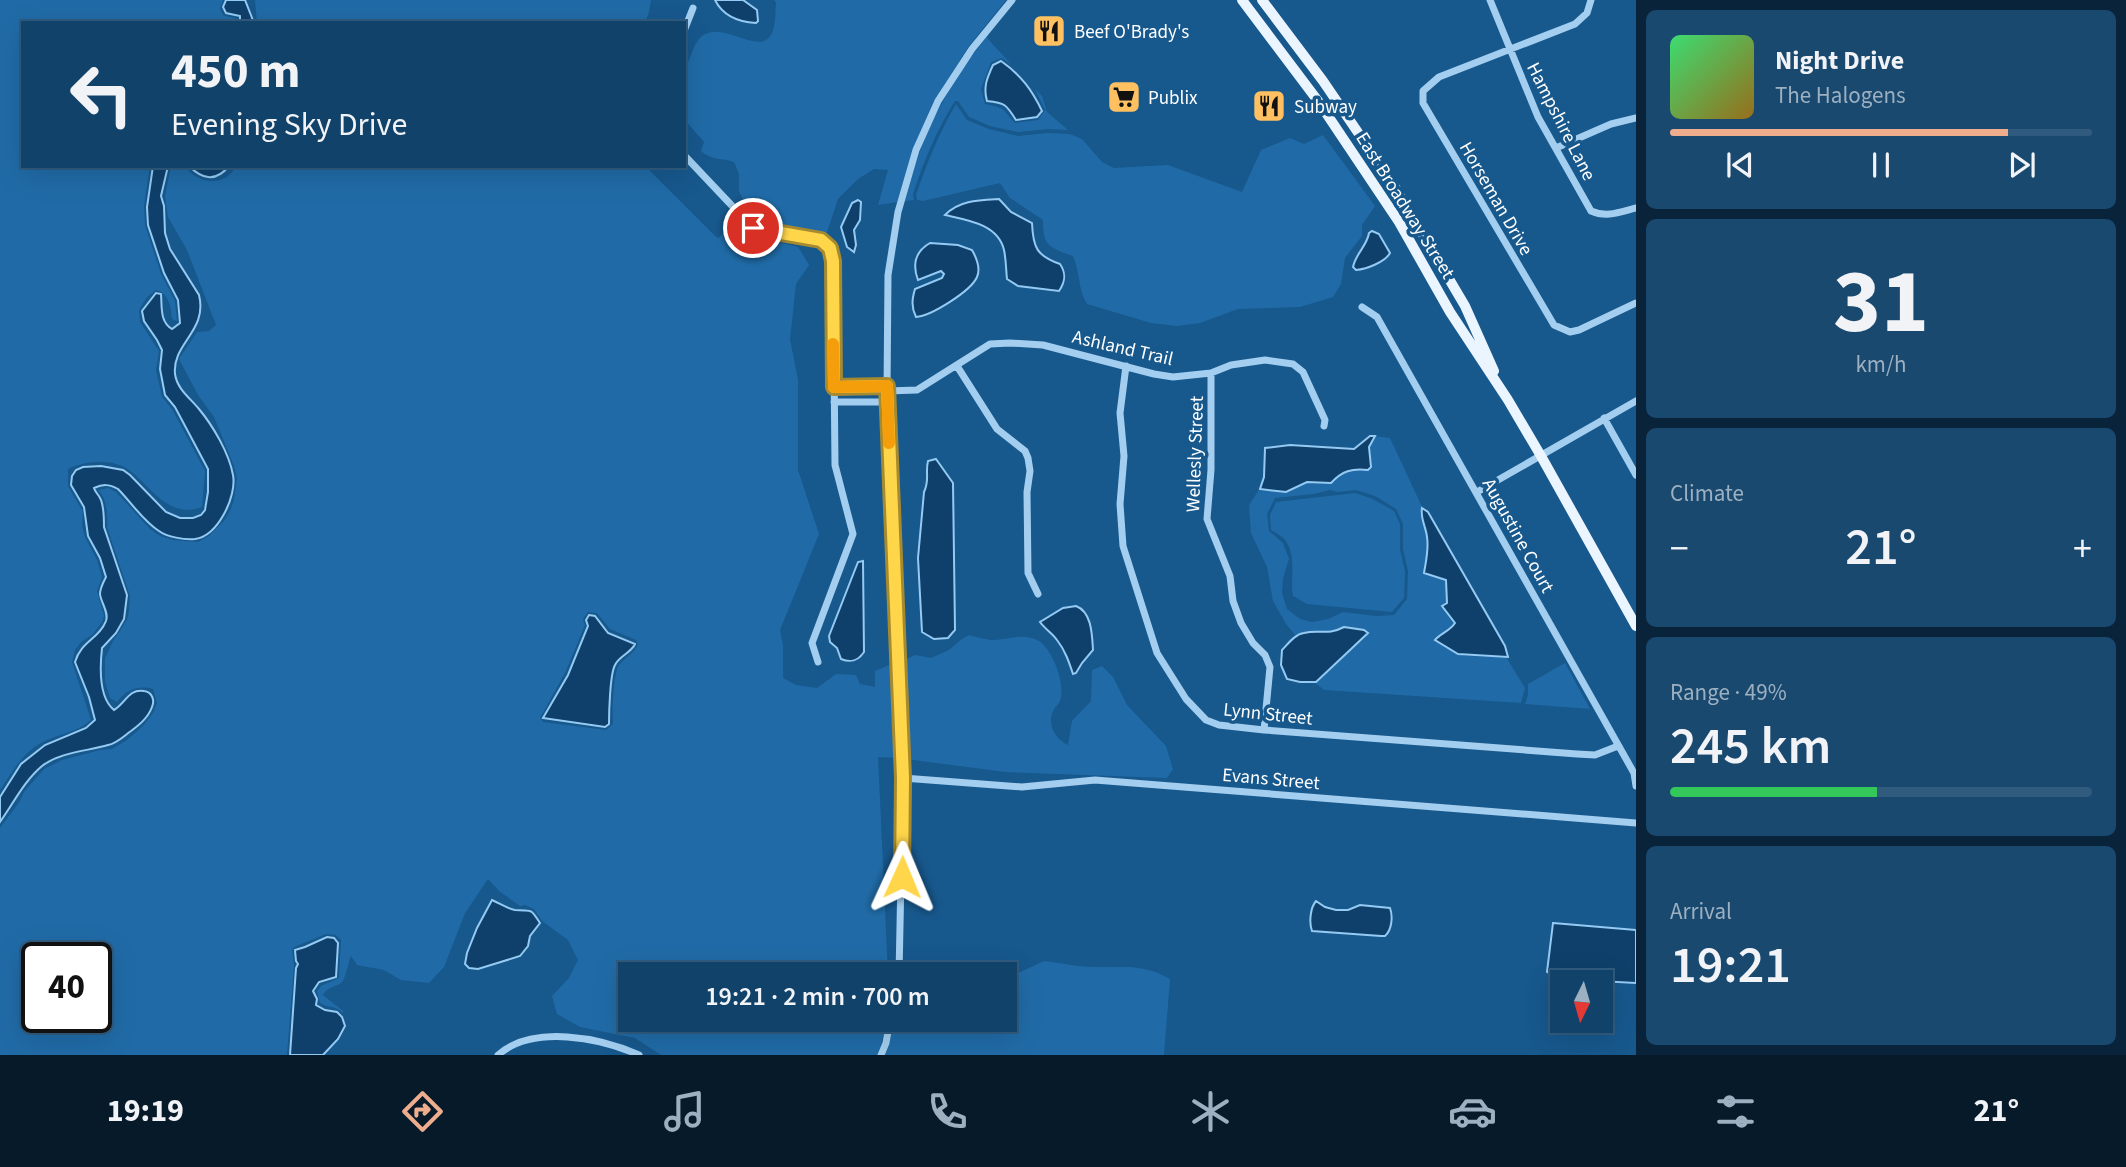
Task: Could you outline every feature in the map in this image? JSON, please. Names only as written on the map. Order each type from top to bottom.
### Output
[{"type":"main road","name":"East Broadway Street","points":[[1242,0],[1277,44],[1376,187],[1450,312],[1508,400],[1636,626]]},
{"type":"main road","name":"East Broadway Street","points":[[1262,0],[1358,130],[1430,244],[1465,306],[1508,400]]},
{"type":"main road","points":[[1277,44],[1289,35]]},
{"type":"street","points":[[899,962],[903,778],[887,402],[888,275],[898,212],[916,150],[938,102],[972,48],[1012,0]]},
{"type":"street","name":"Hampshire Lane","points":[[1490,0],[1538,117],[1591,211],[1609,215],[1636,208]]},
{"type":"street","points":[[1509,49],[1575,24],[1587,13],[1591,0]]},
{"type":"street","points":[[686,26],[693,8]]},
{"type":"street","name":"Horseman Drive","points":[[1509,49],[1438,77],[1423,91],[1423,103],[1554,326],[1570,332],[1579,330],[1636,303]]},
{"type":"street","points":[[1556,148],[1611,124],[1636,118]]},
{"type":"street","points":[[686,157],[753,228],[821,240],[830,248],[833,261],[835,465],[853,534],[812,643],[818,662]]},
{"type":"street","name":"Augustine Court","points":[[1362,307],[1377,317],[1634,773],[1636,786]]},
{"type":"street","name":"Ashland Trail","points":[[834,387],[918,390],[990,344],[1043,345],[1172,377],[1211,373],[1231,365],[1265,360],[1293,364],[1303,372],[1325,420],[1324,426]]},
{"type":"street","points":[[957,366],[996,429],[1025,451],[1028,458],[1028,573],[1038,594]]},
{"type":"street","name":"Lynn Street","points":[[1126,366],[1120,412],[1124,456],[1119,504],[1123,546],[1157,653],[1186,699],[1206,720],[1219,725],[1264,730],[1577,754],[1595,755],[1618,746]]},
{"type":"street","name":"Wellesly Street","points":[[1211,373],[1212,443],[1207,519],[1230,576],[1233,601],[1241,624],[1270,667],[1264,730]]},
{"type":"street","points":[[1477,492],[1636,401]]},
{"type":"street","points":[[834,402],[887,402]]},
{"type":"street","points":[[1604,418],[1636,475]]},
{"type":"street","name":"Evans Street","points":[[903,778],[1021,787],[1095,780],[1636,823]]},
{"type":"street","points":[[881,1055],[888,1032]]},
{"type":"street","points":[[498,1055],[507,1047],[535,1038],[578,1037],[616,1045],[639,1055]]},
{"type":"shaded area","points":[[0,0],[223,0],[220,8],[223,15],[237,21],[21,21],[21,168],[150,168],[144,206],[145,225],[161,274],[175,301],[177,321],[172,319],[167,297],[156,290],[147,297],[139,310],[140,322],[159,351],[156,370],[162,397],[172,409],[205,471],[202,507],[191,510],[171,506],[163,501],[132,472],[118,464],[92,462],[68,469],[68,486],[83,512],[85,537],[102,577],[97,591],[104,616],[102,622],[75,650],[72,662],[91,720],[75,730],[37,745],[19,762],[0,790]]},
{"type":"shaded area","points":[[226,0],[245,0],[253,21],[240,21],[240,16],[226,13],[223,7]]},
{"type":"shaded area","points":[[255,0],[651,0],[646,21],[257,21]]},
{"type":"shaded area","points":[[715,0],[743,0],[757,10],[758,21],[738,20],[722,10]]},
{"type":"shaded area","points":[[774,0],[1006,0],[969,46],[933,102],[913,149],[897,202],[878,205],[888,170],[874,169],[858,179],[838,199],[826,235],[785,231],[750,215],[739,191],[739,174],[734,162],[701,151],[704,142],[686,121],[687,65],[701,37],[711,32],[758,42],[767,39],[775,24]]},
{"type":"shaded area","points":[[988,35],[987,38],[1012,65],[1002,58],[991,62],[981,89],[985,104],[1003,109],[1015,123],[1038,120],[1045,110],[1035,89],[1042,96],[1047,112],[1068,130],[1018,132],[990,126],[969,117],[958,101],[955,101],[926,158],[913,194],[914,200],[905,201],[932,122],[958,77]]},
{"type":"shaded area","points":[[1001,61],[1020,77],[1034,96],[1042,111],[1037,117],[1016,120],[1004,105],[987,101],[987,78],[993,65]]},
{"type":"shaded area","points":[[956,104],[967,120],[989,129],[1018,136],[1070,134],[1082,139],[1102,162],[1114,168],[1168,165],[1242,192],[1261,150],[1290,138],[1304,144],[1323,135],[1375,206],[1362,225],[1362,236],[1345,258],[1341,284],[1333,297],[1300,307],[1238,309],[1200,323],[1177,326],[1151,323],[1087,304],[1073,256],[1049,245],[1044,236],[1043,220],[1010,198],[1000,183],[923,201],[917,200],[916,195],[929,160]]},
{"type":"shaded area","points":[[153,168],[168,168],[161,196],[165,233],[170,249],[199,295],[200,307],[195,328],[179,354],[175,374],[181,389],[210,423],[224,449],[233,475],[232,493],[224,514],[211,531],[195,539],[186,539],[167,535],[153,527],[118,489],[106,485],[94,488],[101,501],[104,527],[127,595],[124,619],[102,648],[101,672],[105,697],[114,710],[131,694],[139,691],[151,695],[153,704],[143,721],[117,741],[66,755],[42,766],[24,786],[0,822],[0,797],[21,764],[45,745],[86,728],[95,720],[75,662],[81,649],[99,632],[106,621],[100,594],[106,577],[100,558],[88,536],[84,507],[71,485],[72,476],[76,470],[83,467],[101,466],[123,470],[166,512],[180,518],[193,518],[205,510],[208,469],[175,407],[165,395],[160,369],[162,350],[144,321],[142,311],[156,293],[161,294],[165,323],[172,329],[180,323],[178,300],[164,273],[148,225],[147,207]]},
{"type":"shaded area","points":[[171,168],[187,168],[196,177],[211,181],[225,178],[235,168],[647,168],[716,237],[730,228],[746,243],[774,246],[778,242],[798,247],[809,265],[796,284],[790,339],[798,380],[798,470],[819,534],[780,630],[783,678],[796,685],[817,688],[836,674],[856,675],[860,684],[875,687],[875,671],[894,663],[898,758],[878,757],[887,962],[618,962],[618,1032],[884,1032],[877,1055],[661,1055],[635,1038],[580,1027],[557,1014],[552,996],[569,978],[578,960],[568,940],[542,921],[534,909],[520,906],[488,879],[465,913],[444,967],[429,983],[401,980],[384,970],[357,965],[351,956],[343,981],[323,995],[343,1013],[320,1003],[317,991],[321,986],[339,978],[341,940],[336,935],[326,934],[294,947],[287,1055],[0,1055],[0,828],[24,792],[44,769],[62,760],[112,749],[143,726],[157,703],[153,689],[142,688],[129,691],[117,702],[110,698],[105,681],[105,658],[127,620],[130,596],[107,527],[105,502],[98,490],[108,488],[116,492],[150,529],[160,536],[198,542],[209,536],[225,520],[234,500],[237,478],[234,466],[214,417],[198,395],[179,359],[197,332],[209,331],[216,325],[187,250],[168,217],[165,196]],"holes":[[[588,612],[597,613],[610,629],[636,640],[638,644],[617,670],[613,694],[613,724],[606,730],[543,722],[540,718],[565,673],[585,625],[583,619]]]},
{"type":"shaded area","points":[[192,168],[227,168],[214,177],[199,174]]},
{"type":"shaded area","points":[[999,199],[1011,212],[1032,223],[1038,250],[1046,258],[1060,264],[1064,277],[1059,291],[1018,286],[1007,279],[1004,250],[995,234],[981,225],[945,215],[963,204]]},
{"type":"shaded area","points":[[858,200],[861,202],[860,220],[854,230],[854,252],[847,247],[841,227],[852,203]]},
{"type":"shaded area","points":[[1372,231],[1379,234],[1390,253],[1375,264],[1356,270],[1353,267],[1354,262]]},
{"type":"shaded area","points":[[930,243],[958,245],[972,250],[978,263],[978,274],[959,296],[923,316],[916,317],[912,303],[915,289],[942,278],[944,274],[941,271],[918,280],[916,258]]},
{"type":"shaded area","points":[[1370,436],[1375,436],[1369,447],[1371,467],[1368,470],[1348,471],[1331,483],[1307,482],[1286,492],[1260,489],[1264,477],[1265,448],[1290,445],[1354,449]]},
{"type":"shaded area","points":[[1375,436],[1390,438],[1423,509],[1420,513],[1427,549],[1424,572],[1446,579],[1447,603],[1455,623],[1435,640],[1464,656],[1506,657],[1525,688],[1521,703],[1324,690],[1314,682],[1368,633],[1344,628],[1333,633],[1305,633],[1296,636],[1273,601],[1267,567],[1251,533],[1249,505],[1260,488],[1286,492],[1307,482],[1331,483],[1348,471],[1368,470],[1371,467],[1369,447]],"holes":[[[1330,490],[1356,490],[1375,496],[1396,509],[1403,524],[1403,549],[1408,571],[1407,599],[1394,615],[1343,612],[1312,622],[1300,619],[1287,609],[1282,593],[1289,559],[1283,543],[1269,531],[1267,514],[1275,498]]]},
{"type":"shaded area","points":[[936,459],[953,483],[955,630],[948,638],[934,639],[922,632],[918,558],[927,465],[928,461]]},
{"type":"shaded area","points":[[1355,493],[1394,511],[1400,524],[1400,550],[1405,571],[1404,598],[1392,612],[1307,604],[1293,596],[1289,546],[1271,530],[1270,515],[1276,502]]},
{"type":"shaded area","points":[[1422,508],[1428,512],[1505,646],[1508,657],[1458,654],[1435,640],[1455,623],[1442,606],[1447,603],[1446,580],[1424,573],[1428,541]]},
{"type":"shaded area","points":[[863,561],[864,652],[857,659],[848,661],[841,659],[829,636],[858,562]]},
{"type":"shaded area","points":[[1076,606],[1088,619],[1093,650],[1073,674],[1060,644],[1040,622],[1063,608]]},
{"type":"shaded area","points":[[589,615],[595,616],[608,633],[635,644],[617,662],[613,670],[609,724],[605,727],[543,718],[568,675],[588,626],[586,620]]},
{"type":"shaded area","points":[[1344,627],[1368,633],[1316,682],[1287,679],[1281,665],[1282,650],[1292,640],[1301,634],[1333,631]]},
{"type":"shaded area","points":[[969,635],[991,640],[1027,637],[1044,646],[1053,660],[1061,686],[1060,701],[1054,709],[1051,725],[1059,739],[1068,745],[1072,721],[1091,701],[1092,670],[1102,666],[1113,677],[1127,705],[1166,746],[1173,769],[1167,778],[1005,772],[906,759],[902,661],[915,655],[931,658],[949,650]]},
{"type":"shaded area","points":[[1565,663],[1590,709],[1525,704],[1528,684]]},
{"type":"shaded area","points":[[492,900],[512,909],[530,911],[540,923],[520,956],[478,969],[469,968],[465,964],[467,953]]},
{"type":"shaded area","points":[[1316,901],[1336,910],[1348,910],[1360,905],[1390,908],[1392,919],[1389,930],[1385,936],[1312,931],[1312,908]]},
{"type":"shaded area","points":[[1553,923],[1636,930],[1636,983],[1614,982],[1614,970],[1547,972]]},
{"type":"shaded area","points":[[327,937],[334,938],[338,943],[336,977],[319,982],[313,991],[317,999],[316,1005],[337,1012],[345,1026],[338,1039],[323,1055],[290,1055],[298,964],[295,950]]},
{"type":"shaded area","points":[[1044,961],[1088,967],[1141,968],[1170,979],[1164,1055],[885,1055],[891,1032],[1017,1032],[1017,973]]},
{"type":"slow traffic","points":[[833,344],[834,387],[887,386],[889,443]]},
{"type":"place","name":"Beef O'Brady's","points":[[1049,31]]},
{"type":"place","name":"Publix","points":[[1124,97]]},
{"type":"place","name":"Subway","points":[[1269,106]]},
{"type":"route","points":[[753,228],[821,240],[830,248],[833,261],[834,387],[887,386],[903,778],[902,877]]}]
